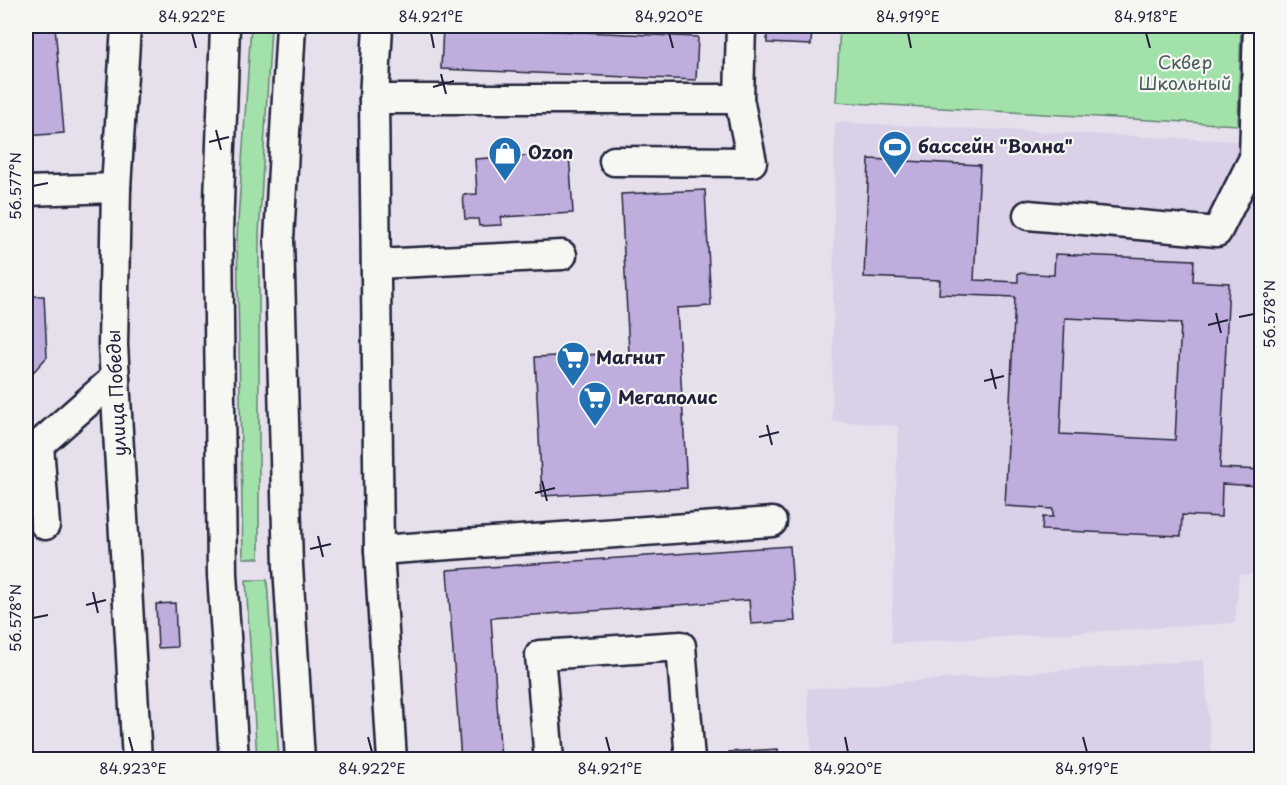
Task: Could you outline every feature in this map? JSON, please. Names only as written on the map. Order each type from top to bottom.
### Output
[{"type":"street","name":"улица Победы","points":[[126,26],[116,188],[113,345],[137,759]]},
{"type":"street","points":[[225,26],[218,232],[222,568],[234,759]]},
{"type":"street","points":[[291,26],[279,239],[288,566],[300,759]]},
{"type":"street","points":[[378,26],[374,99],[379,550],[392,759]]},
{"type":"street","points":[[614,161],[752,162],[740,99],[741,26]]},
{"type":"street","points":[[1028,215],[1217,232],[1254,158],[1258,26]]},
{"type":"street","points":[[374,99],[740,99]]},
{"type":"street","points":[[26,191],[116,188]]},
{"type":"street","points":[[376,264],[562,255]]},
{"type":"street","points":[[45,525],[39,445],[115,378]]},
{"type":"street","points":[[379,550],[772,522]]},
{"type":"street","points":[[549,759],[540,655],[681,646],[690,759]]},
{"type":"shaded area","points":[[835,122],[1261,142],[1261,574],[1239,575],[1235,623],[891,644],[898,426],[832,421]]},
{"type":"shaded area","points":[[1204,660],[1212,759],[812,759],[807,689]]},
{"type":"green space","points":[[251,26],[271,26],[259,235],[259,558],[243,558],[237,237]]},
{"type":"green space","name":"Сквер Школьный","points":[[840,26],[1241,26],[1238,125],[836,102]]},
{"type":"green space","points":[[246,580],[267,580],[279,759],[257,759]]},
{"type":"building","points":[[26,26],[55,26],[64,133],[26,136]]},
{"type":"building","points":[[443,26],[698,37],[696,80],[441,69]]},
{"type":"building","points":[[767,26],[812,26],[811,45],[767,43]]},
{"type":"building","points":[[569,153],[573,213],[501,217],[502,225],[479,226],[478,219],[465,219],[463,195],[477,194],[475,159]]},
{"type":"building","points":[[869,159],[980,165],[974,280],[1018,282],[1018,273],[1054,275],[1055,254],[1194,260],[1193,281],[1229,283],[1220,468],[1262,470],[1262,486],[1222,484],[1221,517],[1182,515],[1181,536],[1042,530],[1043,517],[1053,517],[1053,509],[1005,506],[1015,297],[939,294],[940,280],[864,277]],"holes":[[[1065,318],[1181,323],[1175,440],[1060,434]]]},
{"type":"building","points":[[705,190],[711,306],[677,308],[687,488],[542,496],[535,357],[629,353],[621,194]]},
{"type":"building","points":[[26,240],[28,240],[30,296],[44,296],[47,357],[26,380]]},
{"type":"building","points":[[26,387],[34,471],[26,471]]},
{"type":"building","points":[[790,546],[795,621],[751,624],[749,600],[491,618],[501,760],[461,760],[447,570]]},
{"type":"building","points":[[175,603],[177,647],[158,648],[156,604]]},
{"type":"building","points":[[778,749],[779,760],[730,760],[729,752]]},
{"type":"place","name":"бассейн \"Волна\"","points":[[895,176]]},
{"type":"place","name":"Ozon","points":[[505,182]]},
{"type":"place","name":"Магнит","points":[[573,387]]},
{"type":"place","name":"Мегаполис","points":[[595,427]]}]
